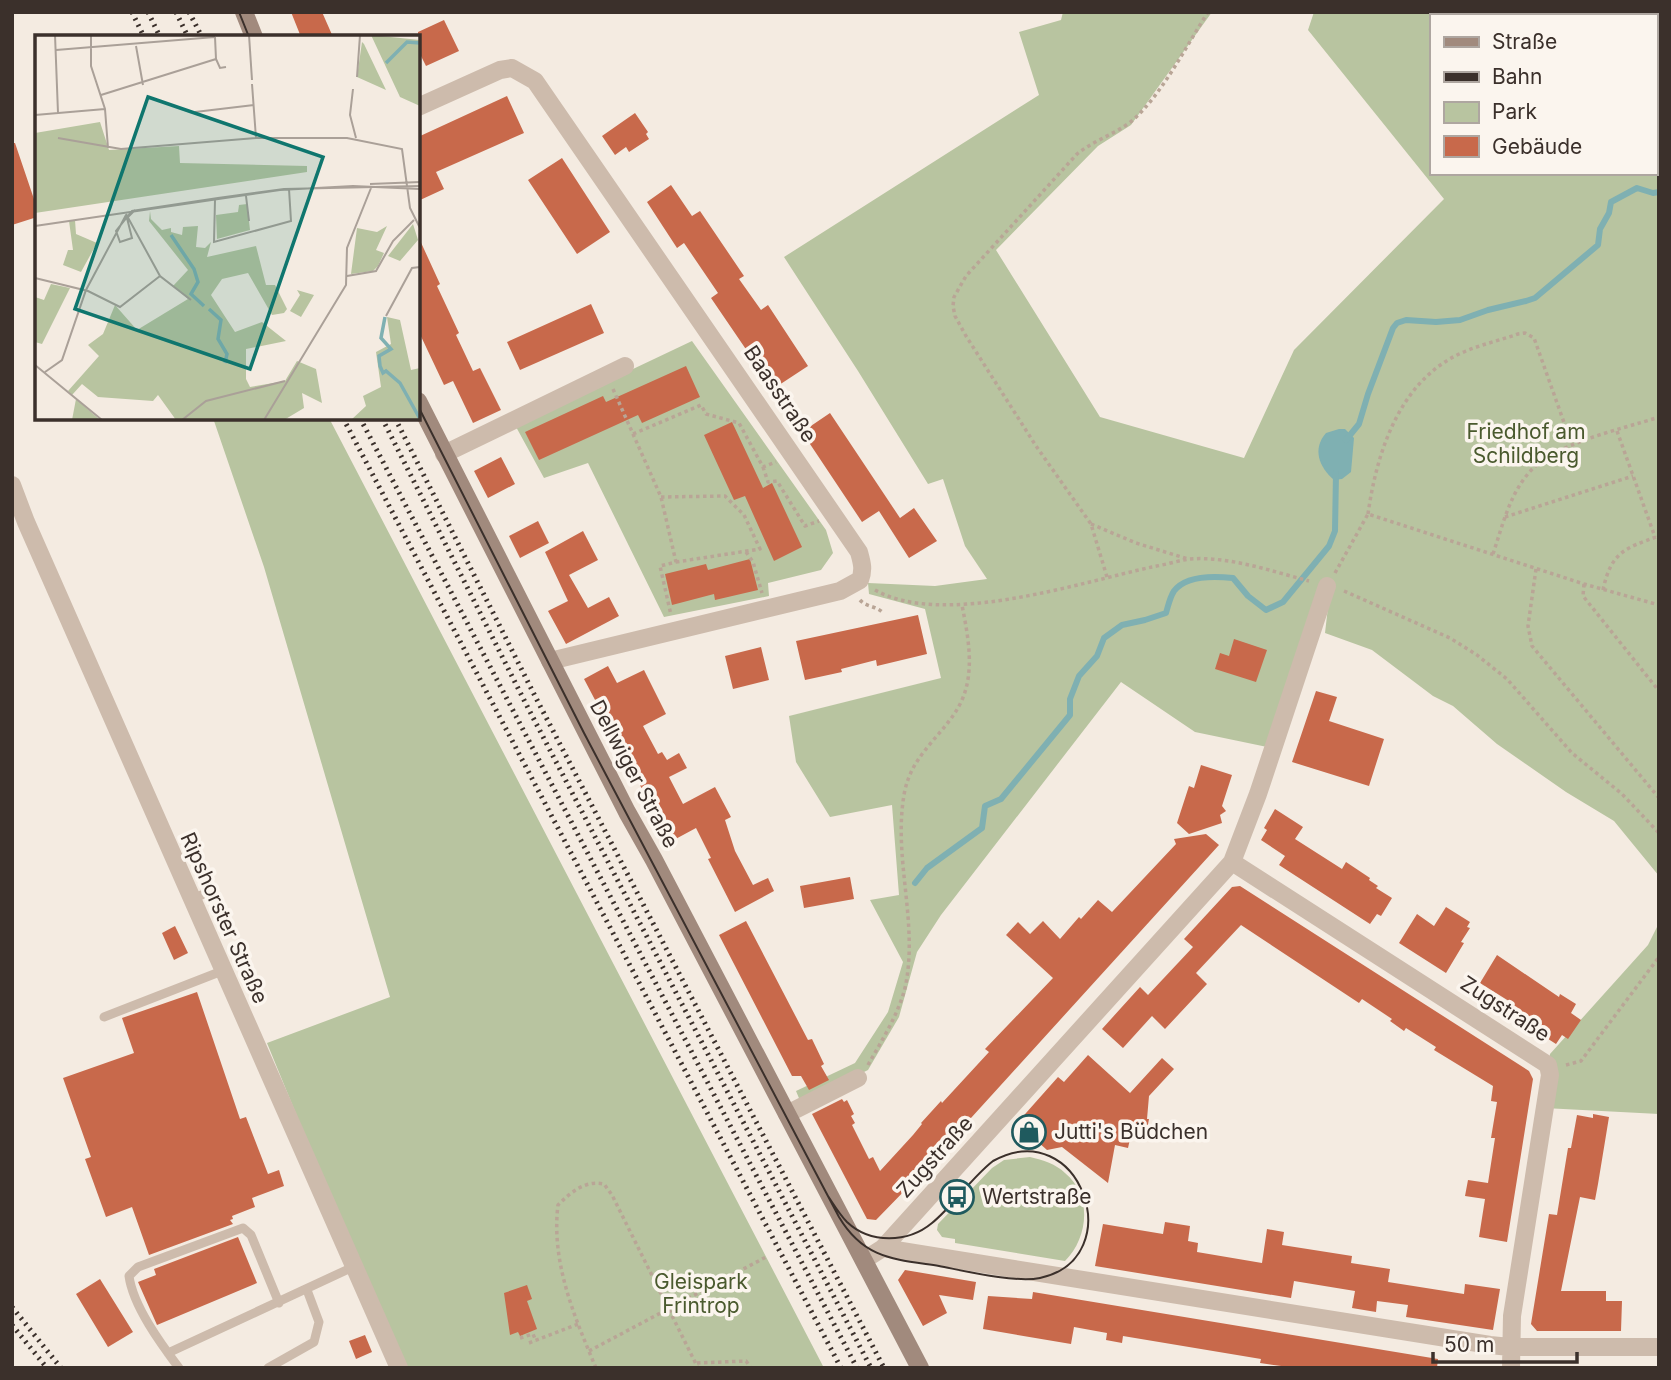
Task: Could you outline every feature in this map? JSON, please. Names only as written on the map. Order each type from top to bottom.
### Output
[{"type":"main road","points":[[244,12],[253,35]]},
{"type":"main road","name":"Dellwiger Straße","points":[[420,405],[550,661],[920,1368]]},
{"type":"street","name":"Baasstraße","points":[[420,106],[500,70],[512,68],[535,81],[859,552],[863,571],[855,583]]},
{"type":"street","points":[[444,454],[625,366]]},
{"type":"street","name":"Ripshorster Straße","points":[[12,485],[19,525],[191,900],[399,1368]]},
{"type":"street","points":[[550,661],[767,609],[855,583]]},
{"type":"street","name":"Zugstraße","points":[[864,1260],[883,1248],[1232,862],[1258,794],[1327,586]]},
{"type":"street","name":"Zugstraße","points":[[1232,862],[1544,1061],[1550,1070],[1511,1316],[1511,1368]]},
{"type":"street","points":[[787,1114],[858,1078]]},
{"type":"street","points":[[883,1248],[1510,1347],[1659,1347]]},
{"type":"lane","points":[[191,900],[212,891]]},
{"type":"lane","points":[[104,1017],[222,971]]},
{"type":"lane","points":[[179,1368],[131,1287],[129,1276],[138,1267],[243,1228],[251,1235],[279,1303]]},
{"type":"lane","points":[[168,1353],[354,1267]]},
{"type":"lane","points":[[268,1368],[314,1342],[319,1322],[307,1290]]},
{"type":"path","points":[[1107,577],[1091,524],[1036,446],[966,336],[956,316],[954,297],[981,258],[1077,154],[1129,122],[1146,106],[1208,12]]},
{"type":"path","points":[[1327,586],[1368,514],[1372,486],[1399,410],[1426,377],[1465,351],[1518,334],[1525,333],[1534,338],[1572,446]]},
{"type":"path","points":[[606,375],[661,497],[676,562]]},
{"type":"path","points":[[633,434],[701,405],[706,414],[739,423],[763,467],[768,482],[777,481],[805,526],[814,522]]},
{"type":"path","points":[[1493,554],[1511,502],[1527,474],[1540,461],[1554,452],[1659,418]]},
{"type":"path","points":[[1603,590],[1618,554],[1631,545],[1657,537],[1617,431]]},
{"type":"path","points":[[763,467],[774,463]]},
{"type":"path","points":[[1505,517],[1633,476]]},
{"type":"path","points":[[661,497],[725,496],[744,515],[760,549],[660,566],[675,632]]},
{"type":"path","points":[[1368,514],[1603,590],[1659,605]]},
{"type":"path","points":[[1091,524],[1136,543],[1189,559],[1236,563],[1345,591],[1450,638],[1507,678],[1573,753],[1622,794],[1659,833]]},
{"type":"path","points":[[746,551],[754,562],[767,609]]},
{"type":"path","points":[[855,583],[920,604],[962,605],[1040,592],[1189,559]]},
{"type":"path","points":[[1536,569],[1528,626],[1528,637],[1532,646],[1659,798]]},
{"type":"path","points":[[855,583],[863,603],[878,608],[883,613]]},
{"type":"path","points":[[1584,584],[1583,596],[1659,691]]},
{"type":"path","points":[[858,1078],[893,1020],[905,986],[909,949],[902,852],[904,794],[926,747],[945,726],[962,700],[971,656],[962,605]]},
{"type":"path","points":[[1653,791],[1659,786]]},
{"type":"path","points":[[1550,1070],[1581,1061],[1659,957]]},
{"type":"path","points":[[596,1368],[562,1276],[555,1226],[558,1205],[580,1187],[594,1182],[604,1184],[611,1195],[697,1366],[746,1361],[751,1368]]},
{"type":"path","points":[[589,1351],[766,1257]]},
{"type":"path","points":[[529,1343],[578,1324]]},
{"type":"path","points":[[520,1338],[533,1334],[536,1340]]},
{"type":"green space","name":"Friedhof am Schildberg","points":[[1063,12],[1212,12],[1131,125],[1098,146],[996,250],[1100,417],[1244,458],[1294,350],[1444,199],[1308,30],[1314,12],[1499,12],[1500,14],[1430,14],[1430,175],[1657,175],[1659,55],[1659,876],[1614,821],[1566,792],[1497,744],[1453,706],[1433,696],[1372,650],[1325,633],[1328,607],[1272,748],[1195,732],[1121,682],[941,915],[917,952],[899,1017],[868,1070],[801,1103],[796,1091],[855,1063],[888,1012],[903,962],[870,900],[899,895],[892,805],[830,817],[796,762],[789,716],[941,678],[925,609],[869,594],[868,583],[935,586],[987,579],[965,546],[943,479],[928,484],[784,257],[1039,95],[1019,32],[1061,20]]},
{"type":"green space","points":[[692,341],[826,530],[833,553],[821,570],[768,583],[769,596],[664,617],[588,463],[544,478],[515,425]]},
{"type":"green space","name":"Gleispark Frintrop","points":[[214,420],[330,420],[824,1368],[406,1368],[357,1263],[267,1043],[390,997],[264,567]]},
{"type":"green space","points":[[1659,923],[1659,1114],[1544,1108],[1550,1054],[1648,945]]},
{"type":"green space","points":[[1030,1157],[1061,1170],[1074,1182],[1080,1193],[1084,1217],[1082,1229],[1079,1241],[1065,1261],[955,1243],[955,1239],[942,1237],[937,1230],[938,1224],[992,1168],[1004,1160]]},
{"type":"water","points":[[1345,429],[1354,438],[1351,472],[1342,479],[1334,480],[1321,464],[1318,451],[1326,433]]},
{"type":"building","points":[[291,12],[322,12],[332,35],[300,35]]},
{"type":"building","points":[[444,20],[459,51],[426,66],[420,54],[418,32]]},
{"type":"building","points":[[507,96],[524,133],[436,172],[444,189],[420,200],[420,136]]},
{"type":"building","points":[[635,113],[648,132],[646,134],[649,139],[629,152],[626,147],[615,155],[602,136]]},
{"type":"building","points":[[12,143],[15,143],[35,202],[35,218],[12,225]]},
{"type":"building","points":[[562,158],[610,232],[577,254],[528,180]]},
{"type":"building","points":[[671,185],[692,216],[700,211],[744,276],[739,279],[761,310],[768,305],[808,366],[773,389],[711,298],[718,293],[684,243],[677,248],[647,202]]},
{"type":"building","points":[[420,240],[459,333],[456,335],[473,371],[480,368],[501,410],[473,423],[453,381],[444,385],[420,334]]},
{"type":"building","points":[[591,304],[604,333],[520,370],[507,342]]},
{"type":"building","points":[[686,366],[700,397],[642,423],[638,415],[539,460],[525,432],[603,396],[606,402]]},
{"type":"building","points":[[830,413],[900,518],[914,508],[937,541],[909,558],[879,511],[862,522],[802,432]]},
{"type":"building","points":[[732,422],[763,488],[772,483],[802,547],[774,561],[745,496],[734,500],[704,435]]},
{"type":"building","points":[[501,457],[515,484],[488,498],[474,471]]},
{"type":"building","points":[[538,521],[549,543],[520,558],[509,536]]},
{"type":"building","points":[[583,531],[598,560],[569,575],[588,608],[609,597],[619,616],[566,644],[548,611],[568,601],[545,552]]},
{"type":"building","points":[[750,559],[758,590],[715,600],[714,594],[672,605],[665,574],[706,564],[708,570]]},
{"type":"building","points":[[918,615],[927,654],[877,666],[876,660],[841,669],[842,672],[805,680],[796,641]]},
{"type":"building","points":[[1234,639],[1267,650],[1256,682],[1215,669],[1220,653],[1229,656]]},
{"type":"building","points":[[761,647],[769,680],[733,689],[725,656]]},
{"type":"building","points":[[608,666],[617,683],[644,670],[666,714],[643,726],[658,754],[662,752],[667,760],[679,753],[687,768],[669,777],[683,804],[715,787],[731,817],[725,820],[735,851],[753,885],[768,878],[774,891],[735,912],[708,859],[711,858],[696,828],[670,842],[584,679]]},
{"type":"building","points":[[1316,691],[1337,697],[1329,721],[1384,739],[1369,786],[1292,762]]},
{"type":"building","points":[[1201,765],[1232,775],[1222,806],[1226,811],[1220,815],[1222,823],[1189,834],[1177,823],[1189,786],[1194,788]]},
{"type":"building","points":[[1275,809],[1303,827],[1295,839],[1342,869],[1346,862],[1370,878],[1369,880],[1378,886],[1376,888],[1392,898],[1381,916],[1377,914],[1370,924],[1279,865],[1285,856],[1261,840],[1267,830],[1264,828]]},
{"type":"building","points":[[1206,834],[1219,845],[911,1184],[876,1220],[867,1219],[812,1114],[842,1099],[844,1102],[847,1100],[854,1114],[851,1116],[855,1123],[852,1125],[869,1159],[873,1157],[880,1171],[941,1101],[942,1103],[989,1052],[985,1049],[1053,978],[1006,935],[1018,922],[1030,934],[1043,921],[1060,939],[1098,900],[1112,912],[1176,844],[1174,839]]},
{"type":"building","points":[[850,877],[854,899],[804,908],[800,886]]},
{"type":"building","points":[[1240,886],[1529,1071],[1533,1079],[1507,1242],[1479,1237],[1485,1199],[1465,1196],[1468,1180],[1488,1183],[1497,1102],[1491,1101],[1493,1086],[1434,1050],[1436,1047],[1406,1028],[1404,1031],[1390,1021],[1392,1019],[1362,999],[1359,1003],[1241,925],[1196,973],[1207,984],[1165,1029],[1152,1016],[1123,1048],[1102,1029],[1140,987],[1148,995],[1193,947],[1184,939],[1232,887]]},
{"type":"building","points":[[1446,907],[1470,922],[1467,927],[1470,928],[1446,973],[1399,943],[1417,914],[1434,926]]},
{"type":"building","points":[[746,921],[808,1040],[812,1039],[824,1064],[821,1066],[829,1080],[809,1090],[801,1076],[792,1076],[719,935]]},
{"type":"building","points":[[175,926],[188,953],[174,960],[162,933]]},
{"type":"building","points":[[1497,955],[1559,997],[1560,994],[1576,1004],[1571,1013],[1581,1020],[1568,1039],[1562,1035],[1556,1044],[1506,1011],[1512,1003],[1480,983]]},
{"type":"building","points":[[197,992],[240,1119],[246,1117],[268,1174],[279,1170],[284,1186],[252,1198],[255,1207],[232,1216],[233,1219],[230,1220],[233,1224],[149,1255],[132,1207],[106,1217],[85,1159],[91,1157],[63,1078],[134,1053],[122,1018]]},
{"type":"building","points":[[1088,1055],[1130,1093],[1162,1058],[1174,1069],[1149,1096],[1145,1140],[1130,1139],[1128,1148],[1115,1145],[1108,1183],[1062,1147],[1047,1150],[1029,1134],[1023,1141],[1011,1130],[1058,1077],[1064,1082]]},
{"type":"building","points":[[1593,1114],[1609,1117],[1598,1184],[1595,1200],[1580,1197],[1561,1291],[1606,1291],[1606,1301],[1622,1301],[1621,1331],[1537,1331],[1531,1324],[1549,1214],[1557,1215],[1568,1148],[1571,1148],[1577,1115],[1593,1118]]},
{"type":"building","points":[[1165,1222],[1190,1226],[1188,1241],[1198,1243],[1197,1252],[1262,1263],[1267,1229],[1284,1232],[1282,1245],[1352,1256],[1351,1263],[1390,1269],[1388,1282],[1464,1294],[1465,1284],[1500,1289],[1493,1330],[1406,1317],[1408,1305],[1377,1301],[1376,1312],[1352,1308],[1355,1291],[1294,1281],[1291,1298],[1095,1266],[1103,1224],[1163,1234]]},
{"type":"building","points":[[238,1237],[257,1283],[157,1325],[138,1282],[156,1275],[154,1269]]},
{"type":"building","points":[[905,1270],[976,1282],[973,1300],[939,1295],[947,1313],[923,1326],[898,1280]]},
{"type":"building","points":[[100,1279],[133,1332],[108,1347],[76,1294]]},
{"type":"building","points":[[527,1285],[532,1299],[527,1301],[537,1329],[520,1336],[518,1332],[510,1335],[504,1293]]},
{"type":"building","points":[[1033,1292],[1438,1359],[1437,1368],[1296,1368],[1260,1363],[1261,1359],[1123,1336],[1122,1343],[1106,1340],[1107,1333],[1074,1327],[1071,1344],[983,1329],[988,1296],[1032,1299]]},
{"type":"building","points":[[365,1335],[372,1352],[356,1359],[349,1341]]},
{"type":"waterway","points":[[1346,440],[1359,424],[1368,394],[1397,323],[1406,320],[1460,320],[1535,298],[1598,245],[1600,229],[1609,213],[1611,202],[1637,188],[1659,192]]},
{"type":"waterway","points":[[915,883],[927,868],[982,828],[985,806],[1001,799],[1070,715],[1070,699],[1079,676],[1097,656],[1104,638],[1122,625],[1166,613],[1174,591],[1193,579],[1233,578],[1248,596],[1266,610],[1283,602],[1329,546],[1335,531],[1336,473]]},
{"type":"tram line","points":[[239,12],[248,35]]},
{"type":"tram line","points":[[420,410],[584,733],[839,1217],[849,1231],[881,1255],[990,1276],[1030,1279],[1040,1278],[1068,1265],[1083,1245],[1088,1220],[1083,1194],[1070,1172],[1050,1156],[1024,1151],[993,1161],[932,1223],[922,1230],[901,1237],[878,1237],[856,1229],[844,1219],[828,1196]]},
{"type":"railway","points":[[132,12],[143,35]]},
{"type":"railway","points":[[148,12],[159,35]]},
{"type":"railway","points":[[176,12],[187,35]]},
{"type":"railway","points":[[189,12],[201,35]]},
{"type":"railway","points":[[344,420],[841,1368]]},
{"type":"railway","points":[[361,420],[857,1368]]},
{"type":"railway","points":[[383,420],[526,704],[871,1368]]},
{"type":"railway","points":[[396,420],[536,698],[884,1368]]},
{"type":"railway","points":[[12,1307],[61,1368]]},
{"type":"railway","points":[[12,1325],[47,1368]]},
{"type":"place","name":"Jutti's Büdchen","points":[[1029,1132]]},
{"type":"place","name":"Wertstraße","points":[[957,1197]]}]
